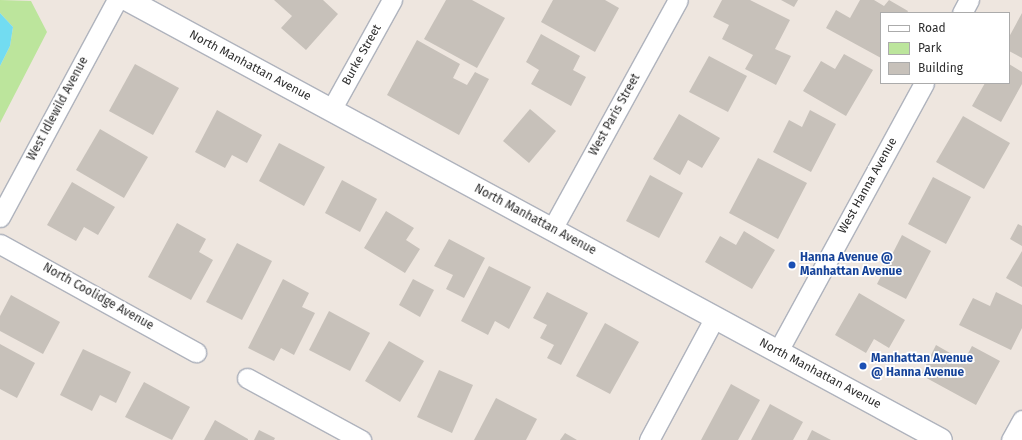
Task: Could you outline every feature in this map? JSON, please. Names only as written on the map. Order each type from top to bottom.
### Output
[{"type":"street","name":"West Idlewild Avenue","points":[[0,217],[117,0]]},
{"type":"street","name":"North Manhattan Avenue","points":[[128,0],[941,440]]},
{"type":"street","name":"Burke Street","points":[[331,110],[392,0]]},
{"type":"street","name":"West Paris Street","points":[[552,229],[678,0]]},
{"type":"street","points":[[963,12],[969,0]]},
{"type":"street","name":"West Hanna Avenue","points":[[778,351],[923,84]]},
{"type":"street","name":"North Coolidge Avenue","points":[[0,244],[196,352]]},
{"type":"street","points":[[649,440],[715,317]]},
{"type":"street","points":[[248,378],[362,440]]},
{"type":"street","points":[[1011,440],[1022,420]]},
{"type":"green space","points":[[0,0],[31,1],[47,32],[0,123],[0,66],[10,46],[13,27],[0,13]]},
{"type":"water","points":[[0,13],[13,27],[10,46],[0,66]]},
{"type":"building","points":[[274,0],[323,0],[338,14],[306,50],[281,28],[292,16]]},
{"type":"building","points":[[446,0],[472,0],[505,18],[477,68],[424,39]]},
{"type":"building","points":[[553,0],[605,0],[619,8],[595,52],[541,22]]},
{"type":"building","points":[[722,0],[750,0],[790,20],[775,49],[791,56],[776,85],[745,69],[753,55],[722,39],[729,25],[713,17]]},
{"type":"building","points":[[781,0],[798,0],[794,7]]},
{"type":"building","points":[[860,0],[874,0],[884,6],[889,0],[908,11],[880,12],[880,57],[826,28],[836,10],[850,18]]},
{"type":"building","points":[[1022,13],[1022,58],[1010,52],[1010,35]]},
{"type":"building","points":[[541,34],[580,56],[573,70],[586,77],[571,106],[531,84],[539,70],[526,62]]},
{"type":"building","points":[[417,40],[460,64],[453,78],[467,85],[475,72],[489,79],[459,135],[387,95]]},
{"type":"building","points":[[844,54],[873,70],[846,116],[803,91],[821,61],[835,69]]},
{"type":"building","points":[[709,56],[747,76],[728,112],[689,92]]},
{"type":"building","points":[[135,64],[179,88],[153,135],[109,111]]},
{"type":"building","points":[[1010,65],[1022,72],[1022,84],[1001,122],[972,106],[984,84],[1010,84]]},
{"type":"building","points":[[530,109],[556,131],[529,163],[503,141]]},
{"type":"building","points":[[217,110],[262,135],[247,163],[232,155],[225,168],[195,152]]},
{"type":"building","points":[[810,110],[836,124],[811,172],[773,152],[789,120],[802,127]]},
{"type":"building","points":[[679,114],[720,138],[702,168],[688,160],[680,175],[653,159]]},
{"type":"building","points":[[963,116],[1010,143],[984,189],[936,162]]},
{"type":"building","points":[[100,129],[148,157],[124,198],[76,170]]},
{"type":"building","points":[[279,143],[325,167],[304,206],[259,181]]},
{"type":"building","points":[[758,158],[807,183],[778,239],[729,213]]},
{"type":"building","points":[[650,175],[683,193],[659,238],[626,221]]},
{"type":"building","points":[[933,177],[971,197],[946,244],[908,224]]},
{"type":"building","points":[[342,180],[377,199],[360,232],[325,213]]},
{"type":"building","points":[[72,182],[115,207],[98,235],[84,227],[76,241],[47,225]]},
{"type":"building","points":[[386,211],[414,228],[406,240],[420,249],[405,273],[364,248]]},
{"type":"building","points":[[177,223],[206,239],[199,252],[213,260],[191,300],[148,277]]},
{"type":"building","points":[[1018,224],[1022,226],[1022,246],[1010,239]]},
{"type":"building","points":[[744,231],[775,250],[752,289],[705,262],[720,236],[736,245]]},
{"type":"building","points":[[902,235],[931,251],[906,299],[877,284]]},
{"type":"building","points":[[449,239],[485,258],[464,298],[446,289],[453,275],[434,266]]},
{"type":"building","points":[[237,243],[272,261],[242,320],[206,302]]},
{"type":"building","points":[[1022,251],[1022,287],[1006,278]]},
{"type":"building","points":[[489,266],[531,287],[509,329],[495,321],[488,335],[461,321]]},
{"type":"building","points":[[283,279],[309,293],[302,307],[315,313],[294,355],[281,348],[274,361],[248,348]]},
{"type":"building","points":[[413,279],[434,290],[420,317],[399,305]]},
{"type":"building","points":[[547,292],[588,313],[561,365],[547,358],[554,345],[540,338],[547,325],[533,318]]},
{"type":"building","points":[[996,292],[1022,305],[1022,328],[1011,350],[959,325],[973,298],[990,306]]},
{"type":"building","points":[[859,293],[905,320],[889,348],[874,339],[866,353],[835,335]]},
{"type":"building","points":[[11,295],[60,322],[43,354],[0,331],[0,316]]},
{"type":"building","points":[[329,311],[370,333],[350,371],[309,350]]},
{"type":"building","points":[[605,323],[639,342],[610,394],[576,376]]},
{"type":"building","points":[[389,341],[424,361],[400,402],[365,381]]},
{"type":"building","points":[[0,344],[35,363],[17,398],[0,389]]},
{"type":"building","points":[[936,345],[964,361],[972,346],[1000,361],[976,405],[921,375]]},
{"type":"building","points":[[83,349],[131,372],[116,403],[100,395],[92,411],[60,395]]},
{"type":"building","points":[[439,370],[473,385],[452,433],[417,417]]},
{"type":"building","points":[[144,382],[190,407],[172,440],[125,417]]},
{"type":"building","points":[[731,384],[760,400],[738,440],[701,440]]},
{"type":"building","points":[[496,398],[537,419],[526,440],[474,440]]},
{"type":"building","points":[[770,404],[803,422],[793,440],[751,440]]},
{"type":"building","points":[[215,420],[248,439],[248,440],[204,440]]},
{"type":"building","points":[[259,430],[275,438],[274,440],[254,440]]},
{"type":"building","points":[[812,430],[831,440],[807,440]]},
{"type":"building","points":[[565,433],[577,440],[560,440]]},
{"type":"place","name":"Hanna Avenue @ Manhattan Avenue","points":[[792,265]]},
{"type":"place","name":"Manhattan Avenue @ Hanna Avenue","points":[[863,366]]}]
